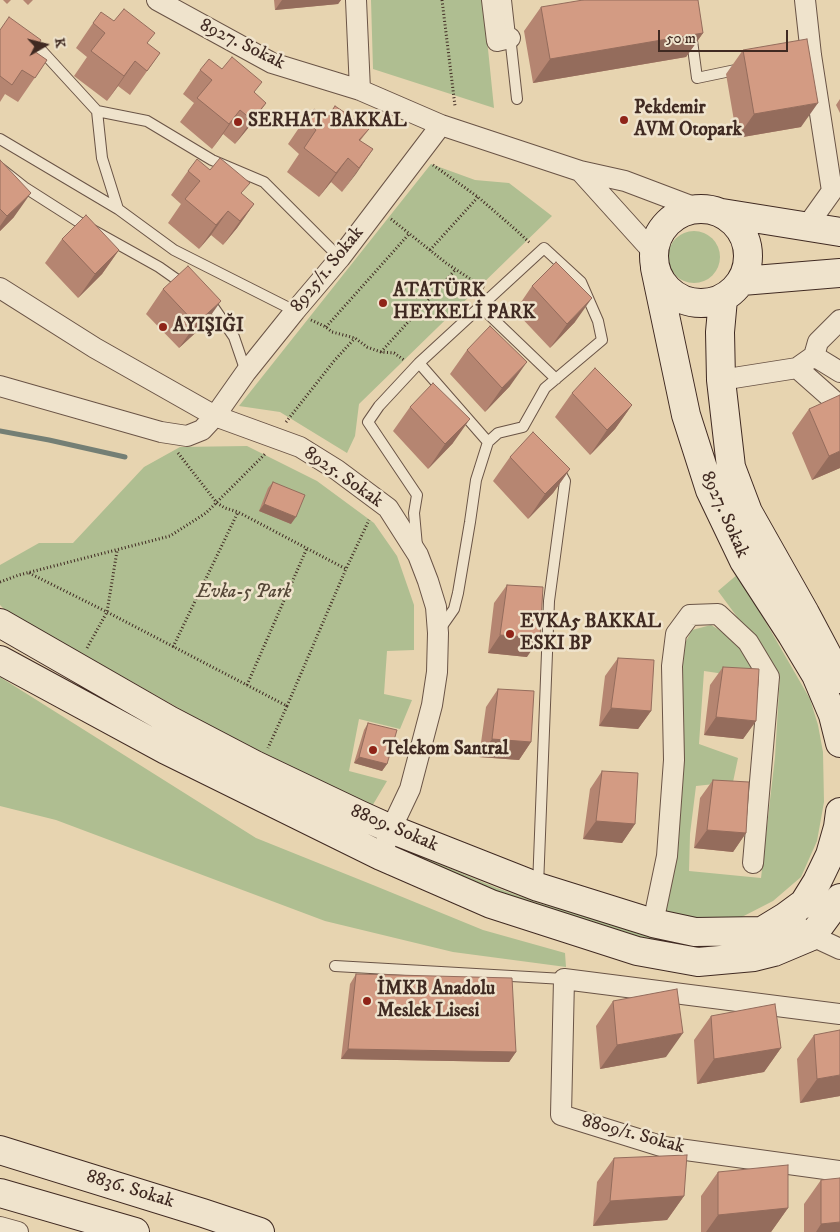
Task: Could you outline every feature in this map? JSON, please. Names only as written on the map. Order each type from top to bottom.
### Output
[{"type":"street","points":[[356,0],[360,90]]},
{"type":"street","points":[[505,0],[497,41],[510,38]]},
{"type":"street","points":[[805,0],[806,56],[836,190],[807,226]]},
{"type":"street","name":"8927. Sokak","points":[[161,1],[272,63],[360,90],[441,124],[580,171],[625,181],[711,211]]},
{"type":"street","name":"8925/1. Sokak","points":[[0,386],[161,432],[187,436],[202,430],[215,416],[246,372],[300,314],[441,124]]},
{"type":"street","points":[[580,171],[654,260],[661,282],[671,294],[686,302],[701,304],[717,302],[732,290],[748,267],[749,251],[744,236],[735,222],[711,211]]},
{"type":"street","points":[[654,260],[657,238],[666,225],[677,215],[692,209],[840,232]]},
{"type":"street","name":"8927. Sokak","points":[[654,260],[686,415],[710,490],[744,561],[792,635],[837,714],[840,742]]},
{"type":"street","points":[[732,290],[840,273]]},
{"type":"street","name":"8925. Sokak","points":[[0,288],[95,348],[215,416],[300,447],[337,470],[388,508],[418,555],[436,607],[438,633],[437,672],[432,705],[410,788],[381,856]]},
{"type":"street","name":"8927. Sokak","points":[[732,290],[720,332],[721,380],[731,467],[748,512],[840,679]]},
{"type":"street","points":[[721,380],[797,368],[814,356],[818,342],[840,320]]},
{"type":"street","points":[[814,356],[840,372]]},
{"type":"street","points":[[797,368],[840,406]]},
{"type":"street","points":[[653,923],[667,856],[674,760],[672,666],[676,634],[690,615],[718,614],[748,642],[769,677],[753,863]]},
{"type":"street","name":"8809. Sokak","points":[[0,623],[169,720],[255,765],[391,829],[538,887],[653,923],[695,932],[762,931],[785,917]]},
{"type":"street","name":"8809. Sokak","points":[[0,660],[166,750],[381,856],[491,904],[628,948],[698,962],[754,957],[785,948],[812,936]]},
{"type":"street","points":[[840,812],[830,855],[818,882],[804,903],[785,917],[812,936],[840,949]]},
{"type":"street","points":[[812,936],[840,898]]},
{"type":"street","points":[[564,980],[840,1014]]},
{"type":"street","name":"8809/1. Sokak","points":[[564,980],[561,1115],[664,1147],[840,1171]]},
{"type":"street","name":"8836. Sokak","points":[[0,1150],[203,1212],[260,1232]]},
{"type":"street","points":[[0,1193],[135,1232]]},
{"type":"street","points":[[0,1227],[18,1232]]},
{"type":"lane","points":[[689,19],[697,78],[754,66]]},
{"type":"lane","points":[[17,36],[42,51],[97,111],[147,121],[212,160],[264,182],[340,258]]},
{"type":"lane","points":[[510,38],[517,99]]},
{"type":"lane","points":[[97,111],[102,158],[118,209]]},
{"type":"lane","points":[[0,138],[118,209],[174,250],[300,314]]},
{"type":"lane","points":[[0,168],[24,188],[82,224],[159,267],[212,305],[234,337],[246,372]]},
{"type":"lane","points":[[418,555],[414,513],[417,495],[368,422],[414,363],[481,307],[544,248],[581,282],[598,321],[602,340],[546,388],[526,430],[498,433],[488,442],[476,480],[454,609],[438,633]]},
{"type":"lane","points":[[481,307],[556,379]]},
{"type":"lane","points":[[414,363],[488,442]]},
{"type":"lane","points":[[538,887],[549,601],[565,482],[553,456]]},
{"type":"lane","points":[[335,966],[564,980]]},
{"type":"path","points":[[442,0],[455,106]]},
{"type":"path","points":[[432,165],[478,197],[530,243]]},
{"type":"path","points":[[430,250],[478,197]]},
{"type":"path","points":[[390,219],[456,270],[485,288]]},
{"type":"path","points":[[326,327],[409,234]]},
{"type":"path","points":[[381,352],[456,270]]},
{"type":"path","points":[[300,314],[332,332],[355,338],[367,347],[381,352],[394,353],[414,363]]},
{"type":"path","points":[[286,422],[334,361],[355,338]]},
{"type":"path","points":[[176,450],[217,503],[238,512],[346,569]]},
{"type":"path","points":[[0,582],[170,536],[206,513],[265,454]]},
{"type":"path","points":[[174,647],[238,512]]},
{"type":"path","points":[[268,748],[369,520]]},
{"type":"path","points":[[246,685],[307,548]]},
{"type":"path","points":[[83,656],[107,612],[117,550]]},
{"type":"path","points":[[29,573],[287,706]]},
{"type":"green space","points":[[371,0],[483,0],[494,108],[373,69]]},
{"type":"green space","points":[[431,164],[475,180],[509,183],[552,216],[359,404],[355,436],[347,453],[280,412],[239,406]]},
{"type":"green space","points":[[694,231],[704,233],[712,239],[718,247],[720,257],[718,267],[712,275],[704,281],[694,283],[684,281],[676,275],[670,267],[668,257],[670,247],[676,239],[684,233]]},
{"type":"green space","name":"Evka-5 Park","points":[[247,446],[317,481],[374,523],[397,556],[414,605],[414,650],[387,651],[384,694],[412,700],[400,729],[359,719],[349,771],[387,781],[371,808],[272,761],[5,610],[0,605],[0,565],[39,543],[73,543],[144,467],[180,447]]},
{"type":"green space","points":[[738,574],[810,699],[818,725],[823,752],[824,802],[817,841],[801,877],[773,901],[734,921],[665,915],[680,768],[685,643],[692,630],[711,625],[736,640],[759,679],[704,671],[699,744],[738,758],[733,782],[696,786],[690,834],[689,871],[761,878],[775,757],[780,675],[718,591]]},
{"type":"green space","points":[[0,677],[256,838],[483,930],[565,953],[566,967],[453,952],[325,921],[56,820],[0,806]]},
{"type":"green space","points":[[396,846],[497,888],[539,903],[591,918],[652,933],[742,944],[704,952],[556,916],[392,848]]},
{"type":"building","points":[[583,0],[698,0],[703,33],[550,59],[541,7]]},
{"type":"building","points":[[124,9],[155,33],[147,43],[160,53],[147,71],[135,61],[124,76],[91,51],[105,33],[93,23],[101,12],[114,21]]},
{"type":"building","points":[[9,17],[41,40],[34,51],[47,60],[35,78],[22,70],[12,85],[0,76],[0,30]]},
{"type":"building","points":[[807,39],[818,103],[754,114],[743,50]]},
{"type":"building","points":[[232,57],[262,82],[254,92],[266,103],[252,120],[240,110],[229,124],[197,98],[212,80],[200,70],[209,59],[222,69]]},
{"type":"building","points":[[335,106],[369,129],[359,140],[373,149],[359,168],[348,158],[336,173],[304,148],[316,130],[305,119],[314,109],[327,118]]},
{"type":"building","points":[[220,158],[250,183],[241,193],[254,204],[240,221],[228,211],[216,225],[185,199],[200,181],[188,171],[197,159],[210,170]]},
{"type":"building","points":[[0,160],[31,193],[7,216],[0,209]]},
{"type":"building","points":[[86,215],[119,250],[95,274],[62,239]]},
{"type":"building","points":[[556,262],[592,298],[567,324],[532,286]]},
{"type":"building","points":[[188,266],[221,301],[196,324],[163,289]]},
{"type":"building","points":[[490,326],[527,362],[502,388],[467,350]]},
{"type":"building","points":[[595,368],[632,405],[607,430],[572,393]]},
{"type":"building","points":[[433,383],[470,419],[445,444],[410,407]]},
{"type":"building","points":[[840,395],[840,451],[829,456],[809,409]]},
{"type":"building","points":[[533,432],[570,469],[545,494],[510,457]]},
{"type":"building","points":[[273,482],[305,495],[296,517],[264,504]]},
{"type":"building","points":[[507,585],[543,587],[540,638],[500,635]]},
{"type":"building","points":[[618,658],[654,660],[651,711],[611,708]]},
{"type":"building","points":[[723,667],[759,669],[756,721],[716,717]]},
{"type":"building","points":[[498,689],[534,691],[531,742],[492,739]]},
{"type":"building","name":"Telekom Santral","points":[[368,723],[397,730],[387,764],[359,757]]},
{"type":"building","points":[[602,771],[638,773],[635,824],[596,821]]},
{"type":"building","points":[[713,780],[749,782],[746,833],[707,830]]},
{"type":"building","points":[[356,974],[512,978],[516,1052],[348,1049]]},
{"type":"building","points":[[677,989],[683,1033],[617,1045],[613,1001]]},
{"type":"building","points":[[775,1004],[781,1048],[714,1059],[711,1016]]},
{"type":"building","points":[[840,1030],[840,1075],[817,1079],[814,1035]]},
{"type":"building","points":[[687,1155],[684,1196],[610,1201],[614,1158]]},
{"type":"building","points":[[788,1165],[788,1208],[718,1215],[718,1172]]},
{"type":"building","points":[[840,1178],[840,1222],[821,1224],[821,1180]]},
{"type":"waterway","points":[[0,431],[125,457]]},
{"type":"place","name":"Pekdemir AVM Otopark","points":[[624,120]]},
{"type":"place","name":"SERHAT BAKKAL","points":[[238,122]]},
{"type":"place","name":"ATATÜRK HEYKELİ PARK","points":[[383,303]]},
{"type":"place","name":"AYIŞIĞI","points":[[163,327]]},
{"type":"place","name":"EVKA5 BAKKAL ESKI BP","points":[[510,634]]},
{"type":"place","name":"Telekom Santral","points":[[373,750]]},
{"type":"place","name":"İMKB Anadolu Meslek Lisesi","points":[[367,1001]]}]
